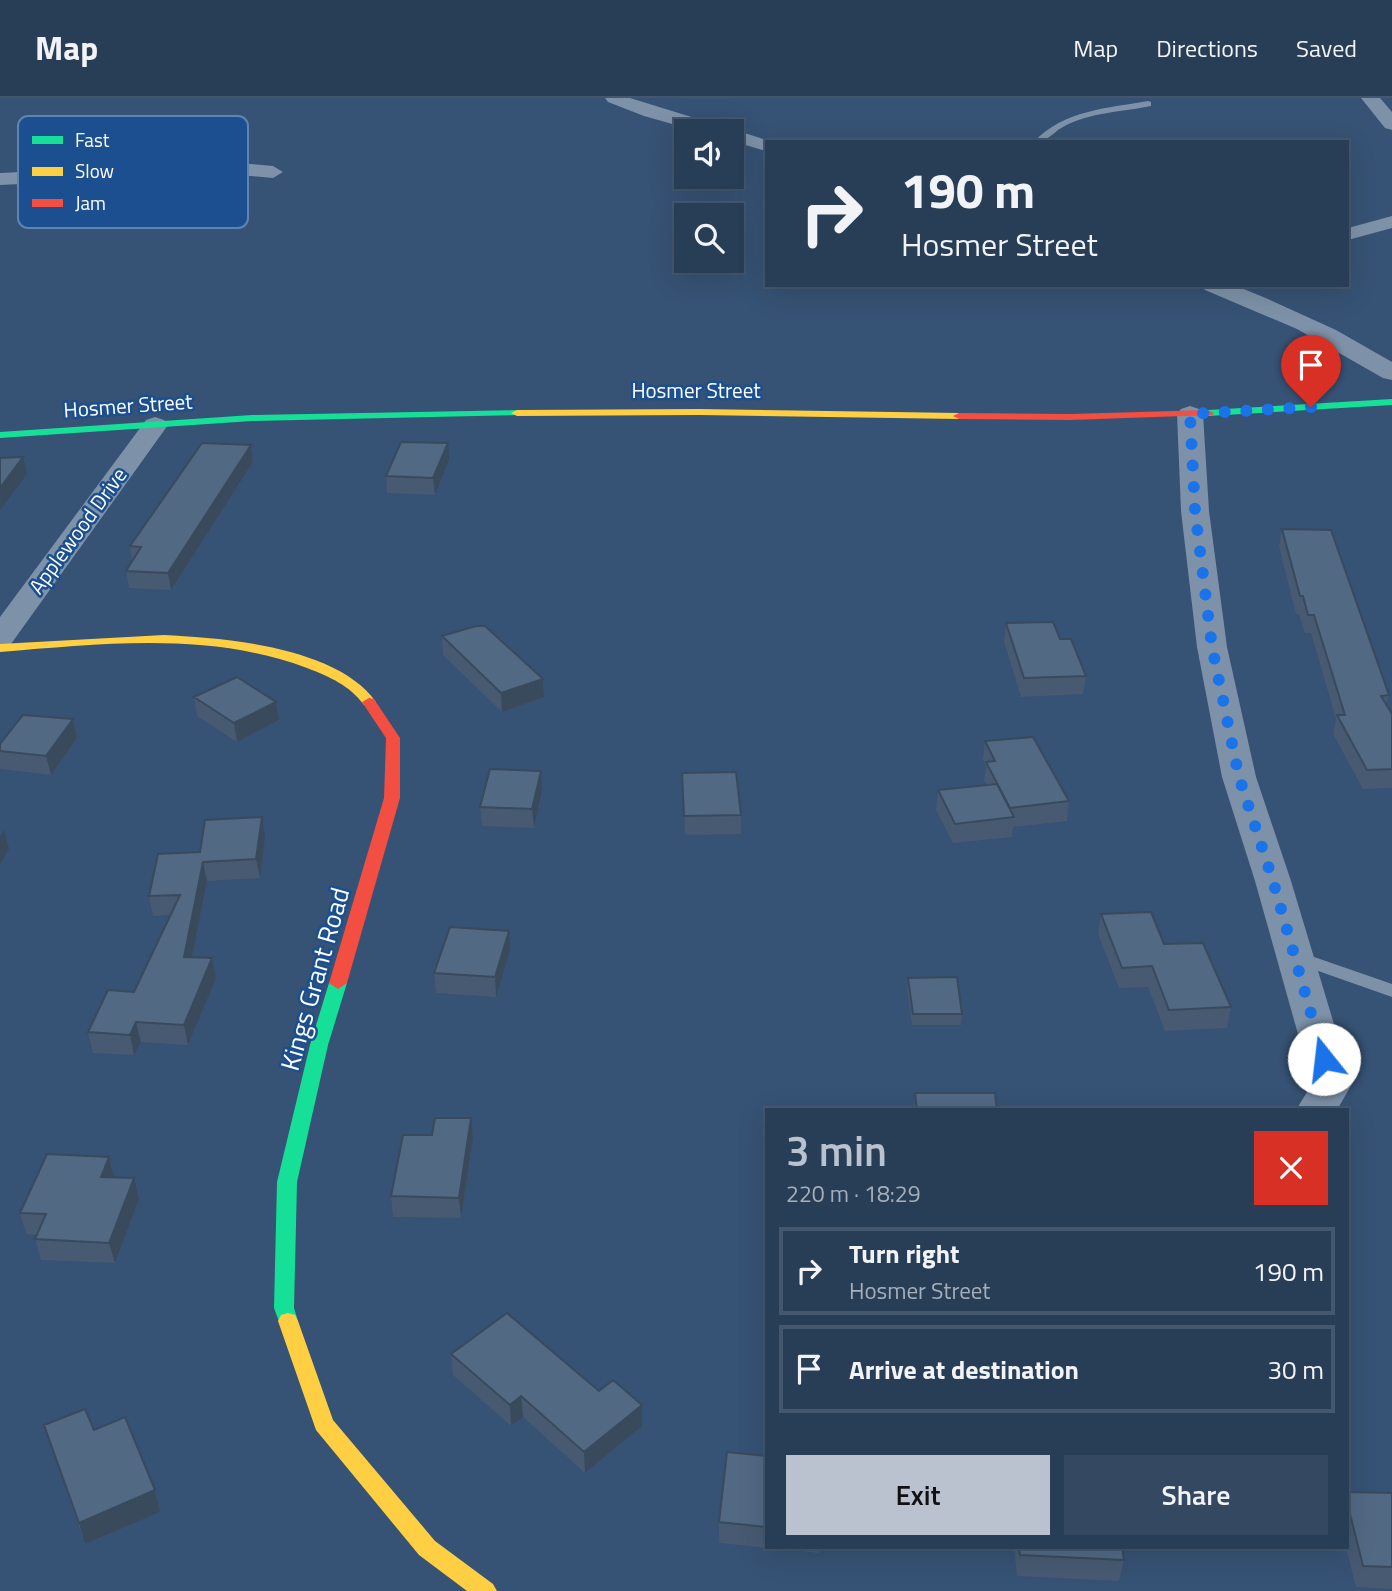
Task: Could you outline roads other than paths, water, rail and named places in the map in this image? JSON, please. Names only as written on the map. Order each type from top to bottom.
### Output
[{"type":"street","points":[[614,98],[675,119]]},
{"type":"street","points":[[1370,98],[1392,124]]},
{"type":"street","points":[[744,139],[765,145]]},
{"type":"street","points":[[248,170],[272,172]]},
{"type":"street","points":[[0,179],[18,178]]},
{"type":"street","points":[[1357,232],[1392,222]]},
{"type":"street","points":[[1357,232],[1392,240]]},
{"type":"street","points":[[1218,287],[1308,323],[1355,348],[1392,373]]},
{"type":"street","name":"Hosmer Street","points":[[0,435],[264,417],[550,412],[847,412],[1070,417],[1190,414],[1392,402]]},
{"type":"street","points":[[1190,414],[1195,511],[1212,647],[1239,777],[1332,1084],[1317,1108]]},
{"type":"street","name":"Applewood Drive","points":[[0,638],[156,425]]},
{"type":"street","name":"Kings Grant Road","points":[[0,648],[110,641],[221,641],[292,655],[357,685],[393,737],[392,798],[367,890],[319,1045],[288,1182],[284,1308],[324,1424],[427,1548],[485,1591]]},
{"type":"lane","points":[[1040,140],[1045,134],[1074,119],[1148,104]]},
{"type":"lane","points":[[1294,956],[1392,991]]}]
